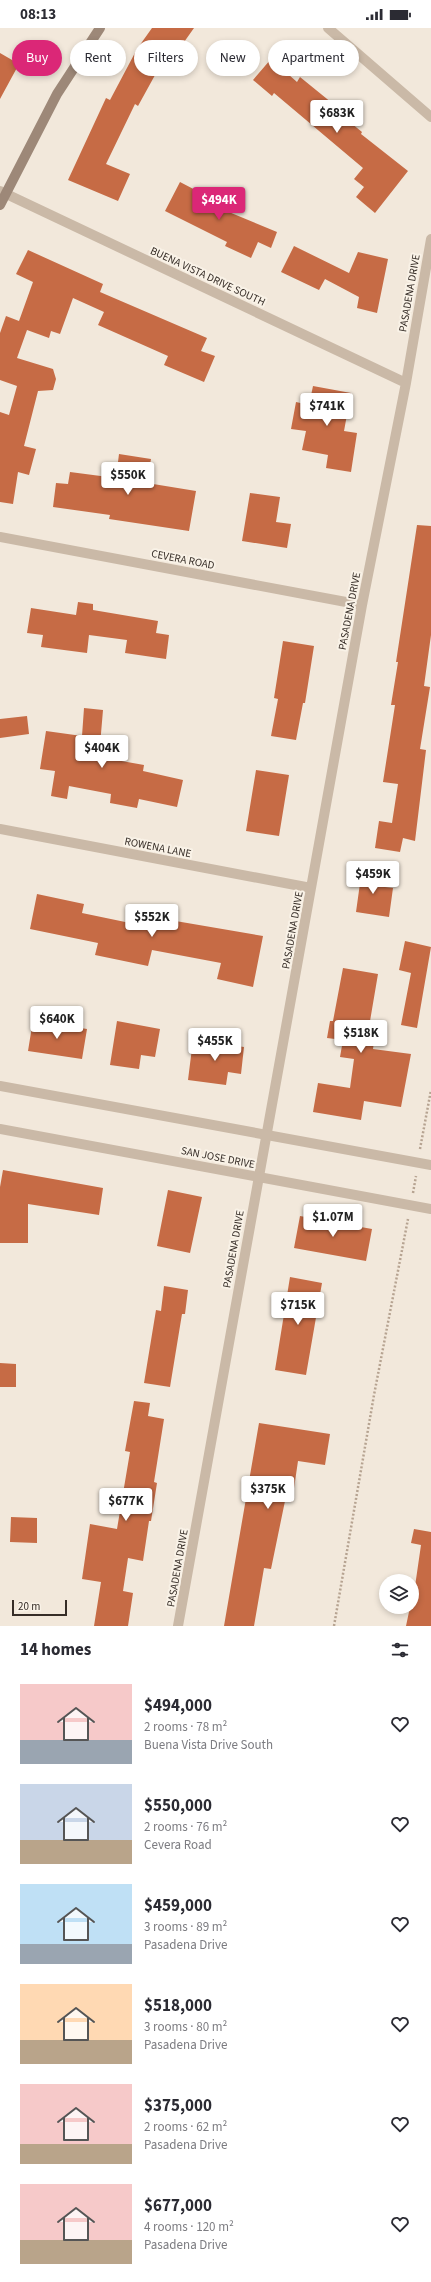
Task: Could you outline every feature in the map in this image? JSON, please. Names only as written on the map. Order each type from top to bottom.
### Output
[{"type":"main road","points":[[0,205],[2,192],[57,94],[100,28]]},
{"type":"street","points":[[328,28],[431,117]]},
{"type":"street","name":"BUENA VISTA DRIVE SOUTH","points":[[2,192],[406,383]]},
{"type":"street","name":"PASADENA DRIVE","points":[[178,1626],[362,605],[406,383],[431,238]]},
{"type":"street","name":"CEVERA ROAD","points":[[0,538],[362,605]]},
{"type":"street","name":"ROWENA LANE","points":[[0,829],[311,888]]},
{"type":"street","points":[[0,1086],[431,1165]]},
{"type":"street","name":"SAN JOSE DRIVE","points":[[0,1129],[431,1209]]},
{"type":"path","points":[[334,1626],[374,1395],[411,1206],[431,1090]]},
{"type":"building","points":[[152,28],[194,28],[186,40],[143,40]]},
{"type":"building","points":[[0,53],[12,60],[12,76],[0,99]]},
{"type":"building","points":[[134,55],[134,76],[154,76],[138,106],[135,104],[106,164],[130,174],[118,201],[68,180],[106,98],[110,100],[123,76],[126,76],[126,70]]},
{"type":"building","points":[[268,62],[268,76],[290,76],[297,82],[300,77],[332,103],[330,106],[362,132],[361,134],[408,171],[375,213],[356,197],[364,187],[354,179],[363,168],[274,93],[272,96],[253,80],[256,76],[260,76],[260,72]]},
{"type":"building","points":[[180,182],[226,206],[224,210],[277,232],[271,248],[258,242],[251,258],[225,246],[227,242],[165,211]]},
{"type":"building","points":[[294,246],[349,273],[358,252],[388,259],[377,313],[357,308],[359,297],[325,279],[319,290],[281,272]]},
{"type":"building","points":[[28,250],[103,284],[100,292],[207,338],[201,351],[215,356],[204,382],[164,365],[168,356],[98,325],[104,312],[73,298],[60,334],[51,331],[49,338],[27,330],[17,358],[53,369],[56,379],[53,390],[38,391],[24,446],[36,449],[29,475],[18,472],[13,504],[0,502],[0,412],[9,415],[17,386],[0,380],[0,333],[6,316],[19,321],[33,282],[16,274]]},
{"type":"building","points":[[313,386],[351,393],[344,431],[357,433],[351,472],[326,468],[328,455],[302,450],[306,431],[291,429],[296,402],[309,405]]},
{"type":"building","points":[[119,454],[151,459],[147,483],[196,491],[189,531],[109,519],[110,515],[53,507],[56,483],[68,484],[70,472],[116,478]]},
{"type":"building","points":[[250,493],[280,497],[276,522],[291,524],[287,548],[242,541]]},
{"type":"building","points":[[417,525],[431,526],[431,635],[424,686],[430,687],[420,749],[426,750],[415,841],[403,838],[400,852],[375,848],[379,821],[392,823],[398,784],[383,782],[395,705],[391,705],[398,662],[396,662]]},
{"type":"building","points":[[78,602],[93,604],[93,610],[158,621],[156,633],[169,635],[166,659],[125,653],[127,640],[89,635],[87,653],[41,647],[43,635],[27,633],[31,608],[76,615]]},
{"type":"building","points":[[283,641],[314,646],[305,703],[303,703],[296,740],[271,736],[278,699],[274,698]]},
{"type":"building","points":[[84,708],[103,710],[99,757],[144,765],[143,771],[183,780],[177,807],[139,799],[137,808],[110,803],[111,794],[69,786],[67,799],[51,796],[55,771],[40,769],[46,731],[82,736]]},
{"type":"building","points":[[27,716],[29,734],[0,738],[0,719]]},
{"type":"building","points":[[256,770],[289,775],[279,836],[246,831]]},
{"type":"building","points":[[362,869],[379,871],[377,886],[393,888],[389,917],[356,912]]},
{"type":"building","points":[[37,894],[84,904],[82,913],[130,923],[132,910],[159,916],[158,918],[263,936],[253,987],[217,979],[221,963],[152,950],[148,966],[95,955],[98,943],[30,929]]},
{"type":"building","points":[[405,941],[431,947],[417,1028],[401,1025],[411,973],[399,970]]},
{"type":"building","points":[[343,968],[378,974],[369,1027],[376,1028],[373,1049],[411,1054],[401,1107],[364,1101],[361,1120],[313,1112],[318,1083],[350,1088],[354,1059],[340,1057],[343,1040],[327,1038],[330,1021],[333,1021]]},
{"type":"building","points":[[33,1020],[87,1029],[82,1059],[28,1051]]},
{"type":"building","points":[[117,1021],[160,1029],[155,1057],[141,1055],[139,1069],[110,1065]]},
{"type":"building","points":[[193,1040],[244,1047],[241,1074],[228,1072],[226,1085],[188,1080]]},
{"type":"building","points":[[3,1170],[103,1188],[99,1215],[28,1204],[28,1243],[0,1243],[0,1187]]},
{"type":"building","points":[[168,1190],[202,1197],[190,1253],[157,1246]]},
{"type":"building","points":[[300,1216],[372,1229],[366,1261],[294,1248]]},
{"type":"building","points":[[290,1277],[322,1283],[306,1375],[275,1370]]},
{"type":"building","points":[[164,1286],[188,1290],[185,1314],[182,1314],[170,1387],[144,1383],[156,1310],[161,1311]]},
{"type":"building","points":[[0,1363],[16,1364],[16,1387],[0,1387]]},
{"type":"building","points":[[134,1401],[150,1403],[148,1416],[164,1419],[154,1482],[157,1483],[151,1521],[149,1521],[143,1561],[128,1558],[123,1591],[133,1593],[128,1626],[94,1626],[101,1582],[82,1579],[90,1524],[117,1529],[130,1452],[125,1451]]},
{"type":"building","points":[[259,1423],[330,1434],[325,1465],[298,1461],[292,1502],[285,1501],[271,1569],[264,1568],[254,1626],[224,1626]]},
{"type":"building","points":[[11,1517],[37,1518],[37,1543],[10,1542]]},
{"type":"building","points":[[414,1529],[431,1532],[431,1626],[406,1626],[409,1614],[419,1614],[419,1574],[417,1574],[421,1545],[411,1543]]}]
